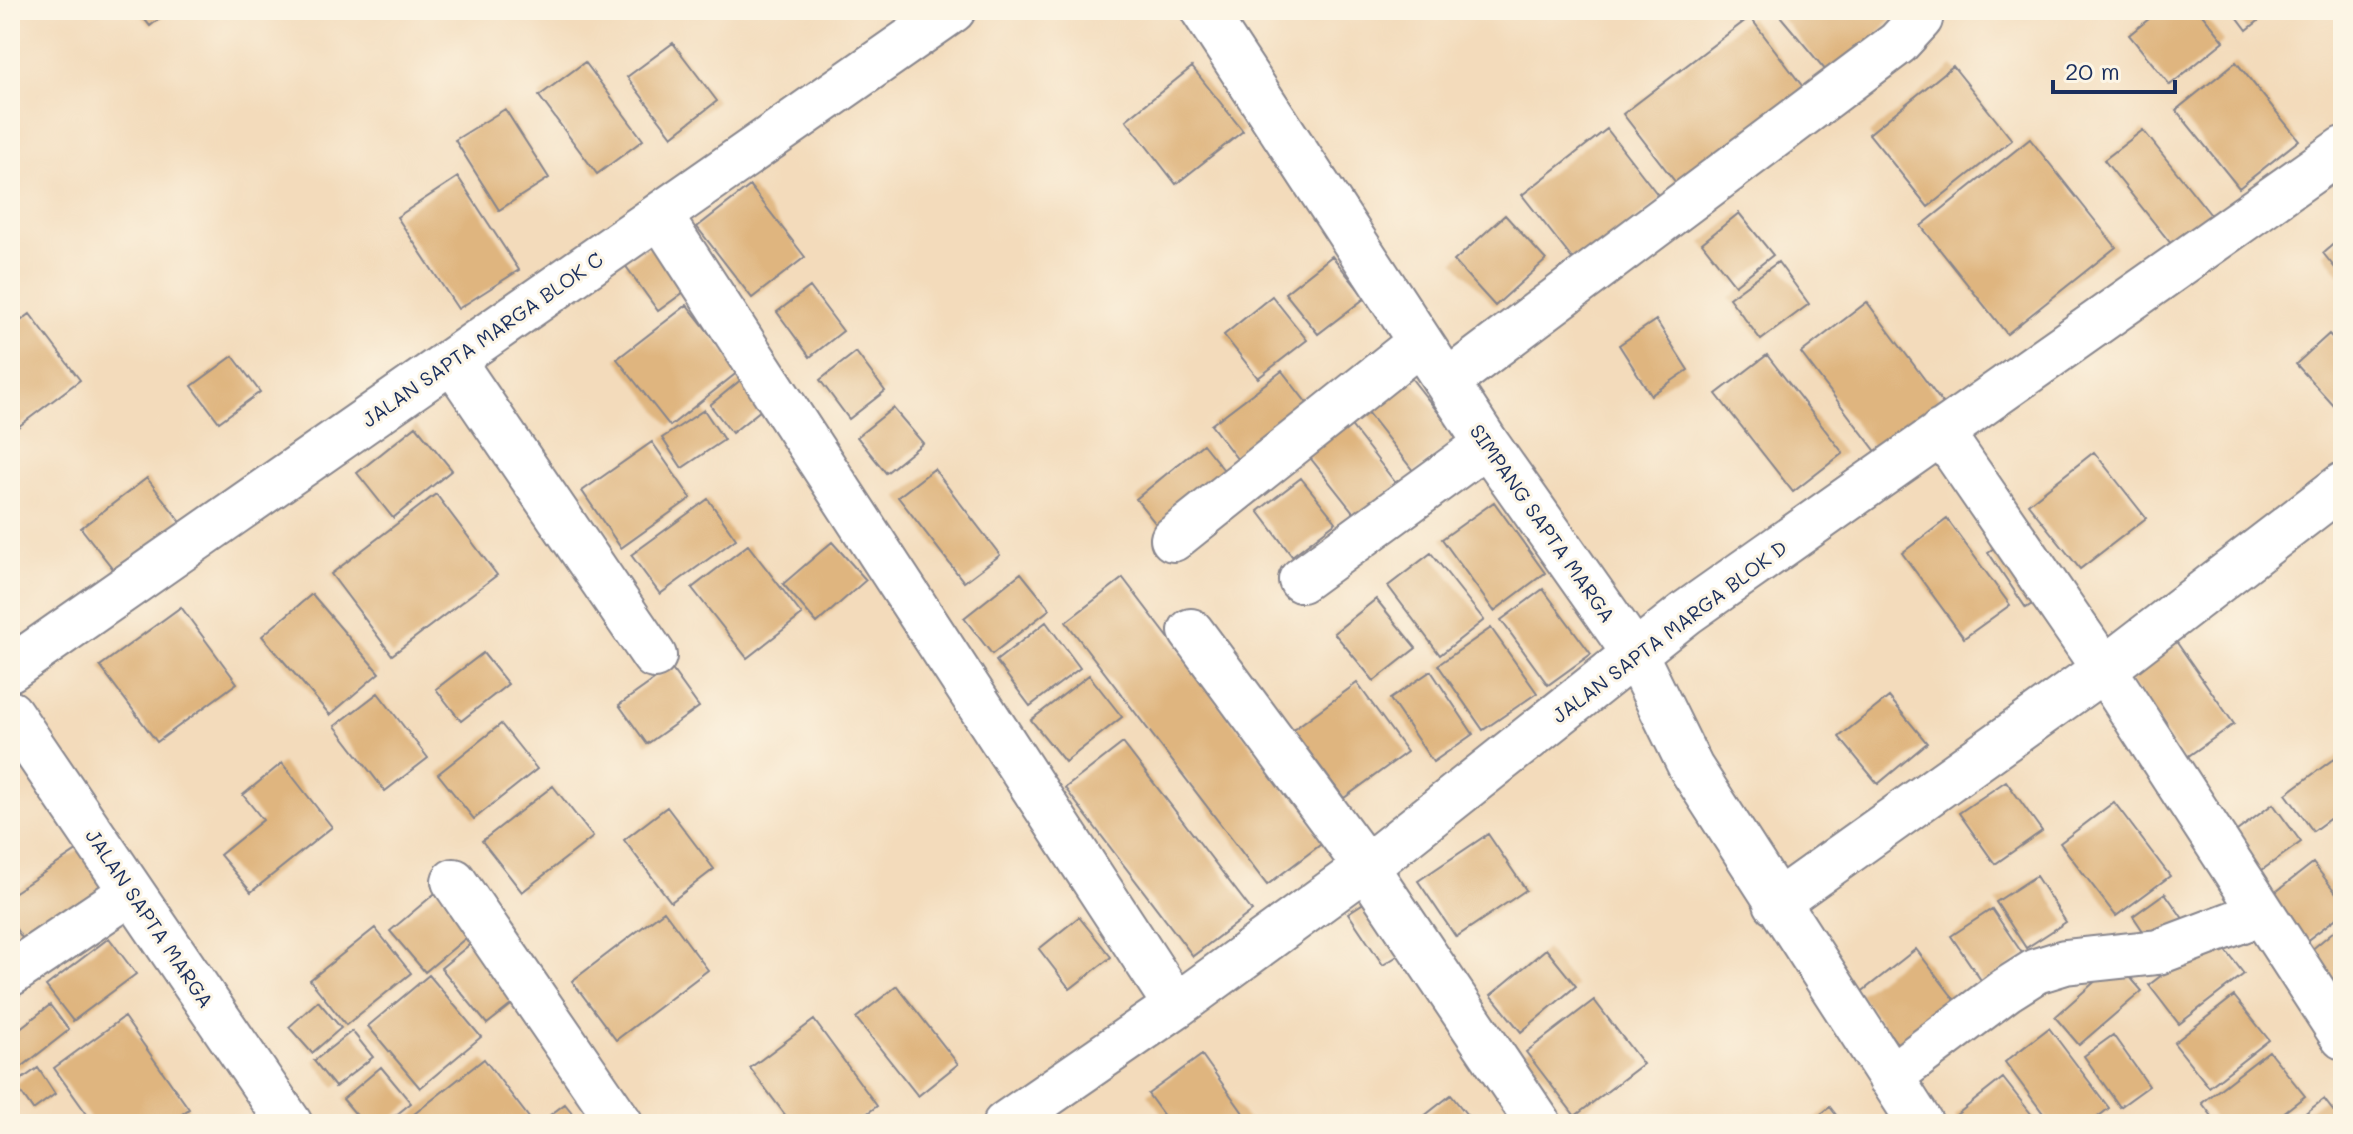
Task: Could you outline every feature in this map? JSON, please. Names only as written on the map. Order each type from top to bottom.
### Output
[{"type":"street","name":"JALAN SAPTA MARGA BLOK C","points":[[10,669],[953,10]]},
{"type":"street","name":"SIMPANG SAPTA MARGA","points":[[1203,10],[1373,267],[1419,343],[1635,654],[1691,768],[1921,1124]]},
{"type":"street","points":[[1447,382],[1898,43],[1920,19],[1917,10]]},
{"type":"street","name":"JALAN SAPTA MARGA BLOK D","points":[[1005,1124],[1176,1006],[1366,867],[1686,613],[2343,149]]},
{"type":"street","points":[[660,216],[1176,1006]]},
{"type":"street","points":[[1173,539],[1419,343]]},
{"type":"street","points":[[452,360],[654,656]]},
{"type":"street","points":[[1941,432],[2104,669],[2343,1037]]},
{"type":"street","points":[[1301,580],[1487,444]]},
{"type":"street","points":[[1776,903],[2104,669],[2343,485]]},
{"type":"street","points":[[1191,631],[1366,867],[1539,1124]]},
{"type":"street","name":"JALAN SAPTA MARGA","points":[[10,713],[289,1124]]},
{"type":"street","points":[[454,881],[621,1124]]},
{"type":"street","points":[[10,974],[130,893]]},
{"type":"street","points":[[1890,1077],[2036,971],[2065,962],[2158,952],[2261,913]]},
{"type":"building","points":[[137,10],[170,10],[150,26]]},
{"type":"building","points":[[1775,10],[1898,10],[1837,84]]},
{"type":"building","points":[[2160,10],[2199,10],[2224,41],[2170,85],[2129,35]]},
{"type":"building","points":[[2232,10],[2272,10],[2247,30]]},
{"type":"building","points":[[1750,17],[1806,91],[1680,188],[1623,114]]},
{"type":"building","points":[[673,43],[717,101],[672,136],[627,77]]},
{"type":"building","points":[[585,62],[643,140],[597,174],[539,96]]},
{"type":"building","points":[[2236,62],[2299,140],[2239,188],[2176,110]]},
{"type":"building","points":[[1953,66],[2012,140],[1928,207],[1869,134]]},
{"type":"building","points":[[1192,67],[1243,131],[1176,184],[1126,120]]},
{"type":"building","points":[[505,109],[549,178],[499,210],[455,140]]},
{"type":"building","points":[[1607,129],[1661,199],[1577,265],[1522,195]]},
{"type":"building","points":[[2143,130],[2214,219],[2176,250],[2104,160]]},
{"type":"building","points":[[2030,139],[2116,247],[2007,334],[1921,226]]},
{"type":"building","points":[[458,177],[519,270],[458,309],[397,217]]},
{"type":"building","points":[[750,186],[805,257],[752,298],[697,227]]},
{"type":"building","points":[[1739,213],[1773,255],[1735,285],[1702,243]]},
{"type":"building","points":[[1505,215],[1546,260],[1495,306],[1454,261]]},
{"type":"building","points":[[2343,236],[2343,278],[2323,253]]},
{"type":"building","points":[[655,243],[688,289],[658,311],[625,265]]},
{"type":"building","points":[[1332,256],[1365,298],[1318,334],[1285,293]]},
{"type":"building","points":[[1778,262],[1809,304],[1761,340],[1729,298]]},
{"type":"building","points":[[810,287],[843,331],[810,357],[777,312]]},
{"type":"building","points":[[1272,296],[1307,340],[1258,378],[1224,335]]},
{"type":"building","points":[[1867,302],[1943,404],[1878,454],[1801,353]]},
{"type":"building","points":[[687,305],[739,371],[670,426],[617,359]]},
{"type":"building","points":[[30,314],[80,380],[10,433],[10,329]]},
{"type":"building","points":[[1656,320],[1688,370],[1651,395],[1619,345]]},
{"type":"building","points":[[2329,334],[2343,349],[2343,416],[2296,364]]},
{"type":"building","points":[[856,352],[885,391],[849,419],[820,380]]},
{"type":"building","points":[[1767,355],[1843,453],[1793,492],[1716,394]]},
{"type":"building","points":[[233,356],[260,392],[219,422],[192,386]]},
{"type":"building","points":[[1282,371],[1316,415],[1245,469],[1211,425]]},
{"type":"building","points":[[748,374],[771,402],[732,433],[710,405]]},
{"type":"building","points":[[1408,374],[1458,438],[1414,472],[1364,408]]},
{"type":"building","points":[[893,408],[923,443],[886,473],[857,437]]},
{"type":"building","points":[[704,410],[724,440],[682,468],[662,438]]},
{"type":"building","points":[[1346,419],[1398,486],[1357,517],[1304,450]]},
{"type":"building","points":[[416,426],[452,470],[393,518],[357,473]]},
{"type":"building","points":[[652,442],[691,498],[621,548],[582,491]]},
{"type":"building","points":[[1203,444],[1231,479],[1164,534],[1136,499]]},
{"type":"building","points":[[2094,452],[2146,518],[2080,569],[2028,504]]},
{"type":"building","points":[[934,469],[1000,555],[964,582],[898,497]]},
{"type":"building","points":[[147,478],[186,529],[121,579],[81,528]]},
{"type":"building","points":[[1301,478],[1336,522],[1292,556],[1258,511]]},
{"type":"building","points":[[436,494],[497,575],[392,655],[331,574]]},
{"type":"building","points":[[708,499],[736,539],[660,594],[631,555]]},
{"type":"building","points":[[1494,502],[1545,573],[1494,611],[1442,539]]},
{"type":"building","points":[[1947,519],[2010,605],[1964,638],[1902,553]]},
{"type":"building","points":[[2008,539],[2045,595],[2026,608],[1988,552]]},
{"type":"building","points":[[832,542],[866,580],[817,623],[783,584]]},
{"type":"building","points":[[748,545],[802,615],[747,658],[692,588]]},
{"type":"building","points":[[1431,553],[1484,620],[1440,655],[1388,586]]},
{"type":"building","points":[[1021,573],[1050,609],[992,654],[964,618]]},
{"type":"building","points":[[1123,578],[1324,842],[1267,885],[1066,622]]},
{"type":"building","points":[[1543,589],[1591,654],[1548,685],[1501,620]]},
{"type":"building","points":[[312,594],[379,673],[330,715],[262,636]]},
{"type":"building","points":[[1376,599],[1416,648],[1374,681],[1334,633]]},
{"type":"building","points":[[181,607],[237,683],[157,742],[100,666]]},
{"type":"building","points":[[1046,622],[1080,668],[1030,706],[996,661]]},
{"type":"building","points":[[1491,628],[1537,693],[1483,730],[1438,665]]},
{"type":"building","points":[[2173,637],[2234,724],[2184,759],[2123,671]]},
{"type":"building","points":[[483,653],[508,684],[461,721],[436,689]]},
{"type":"building","points":[[671,668],[699,707],[647,744],[619,705]]},
{"type":"building","points":[[1431,671],[1473,734],[1433,762],[1390,699]]},
{"type":"building","points":[[1089,675],[1122,717],[1065,762],[1031,720]]},
{"type":"building","points":[[1357,683],[1407,752],[1344,798],[1293,730]]},
{"type":"building","points":[[378,693],[428,758],[385,791],[335,726]]},
{"type":"building","points":[[1889,697],[1927,743],[1878,784],[1839,737]]},
{"type":"building","points":[[501,724],[537,769],[474,819],[438,774]]},
{"type":"building","points":[[1123,743],[1252,911],[1193,956],[1065,788]]},
{"type":"building","points":[[2343,752],[2343,809],[2313,831],[2286,794]]},
{"type":"building","points":[[282,763],[332,827],[251,892],[220,855],[263,820],[243,795]]},
{"type":"building","points":[[2006,781],[2042,831],[1995,864],[1959,813]]},
{"type":"building","points":[[553,786],[593,837],[522,892],[482,841]]},
{"type":"building","points":[[2114,802],[2170,876],[2116,916],[2060,843]]},
{"type":"building","points":[[2273,804],[2301,842],[2248,880],[2221,843]]},
{"type":"building","points":[[667,807],[714,869],[671,902],[624,840]]},
{"type":"building","points":[[1488,834],[1526,890],[1456,937],[1418,881]]},
{"type":"building","points":[[86,845],[119,897],[32,953],[10,920],[10,895]]},
{"type":"building","points":[[2313,863],[2343,902],[2343,913],[2297,948],[2263,902]]},
{"type":"building","points":[[2036,876],[2066,922],[2026,948],[1996,902]]},
{"type":"building","points":[[439,890],[473,932],[425,972],[390,931]]},
{"type":"building","points":[[2165,893],[2186,923],[2153,946],[2133,916]]},
{"type":"building","points":[[1370,899],[1404,952],[1383,965],[1348,913]]},
{"type":"building","points":[[1992,909],[2024,956],[1983,983],[1951,936]]},
{"type":"building","points":[[664,911],[708,970],[616,1040],[572,981]]},
{"type":"building","points":[[1079,917],[1111,957],[1070,989],[1039,949]]},
{"type":"building","points":[[2341,925],[2343,927],[2343,1017],[2297,962]]},
{"type":"building","points":[[375,928],[411,973],[346,1025],[310,980]]},
{"type":"building","points":[[2214,935],[2244,974],[2179,1024],[2149,985]]},
{"type":"building","points":[[109,938],[136,974],[73,1021],[46,986]]},
{"type":"building","points":[[474,941],[520,998],[487,1024],[441,968]]},
{"type":"building","points":[[1546,949],[1576,986],[1521,1032],[1491,995]]},
{"type":"building","points":[[1916,949],[1964,1012],[1907,1056],[1859,994]]},
{"type":"building","points":[[2117,962],[2142,991],[2079,1045],[2055,1017]]},
{"type":"building","points":[[429,975],[481,1037],[420,1088],[368,1026]]},
{"type":"building","points":[[897,986],[958,1064],[918,1096],[856,1018]]},
{"type":"building","points":[[2234,996],[2269,1040],[2209,1087],[2174,1043]]},
{"type":"building","points":[[1594,1000],[1643,1064],[1575,1116],[1526,1052]]},
{"type":"building","points":[[318,1001],[341,1028],[312,1053],[289,1027]]},
{"type":"building","points":[[50,1005],[69,1030],[19,1069],[10,1057],[10,1036]]},
{"type":"building","points":[[124,1017],[189,1109],[168,1124],[94,1124],[54,1068]]},
{"type":"building","points":[[814,1020],[877,1106],[853,1124],[792,1124],[750,1068]]},
{"type":"building","points":[[2049,1028],[2109,1108],[2089,1124],[2051,1124],[2005,1062]]},
{"type":"building","points":[[352,1031],[373,1057],[335,1087],[314,1061]]},
{"type":"building","points":[[2113,1035],[2149,1086],[2120,1107],[2084,1056]]},
{"type":"building","points":[[2269,1051],[2305,1096],[2269,1124],[2218,1124],[2202,1103]]},
{"type":"building","points":[[1202,1055],[1248,1120],[1242,1124],[1170,1124],[1148,1094]]},
{"type":"building","points":[[484,1059],[530,1119],[524,1124],[405,1124],[404,1122]]},
{"type":"building","points":[[381,1067],[411,1103],[385,1124],[364,1124],[343,1099]]},
{"type":"building","points":[[38,1068],[55,1094],[33,1110],[15,1084]]},
{"type":"building","points":[[2003,1078],[2039,1124],[1961,1124],[1955,1116]]},
{"type":"building","points":[[1451,1095],[1471,1120],[1466,1124],[1414,1124]]},
{"type":"building","points":[[2324,1099],[2343,1124],[2291,1124]]},
{"type":"building","points":[[565,1104],[581,1124],[538,1124]]},
{"type":"building","points":[[1830,1107],[1843,1124],[1808,1124]]}]
